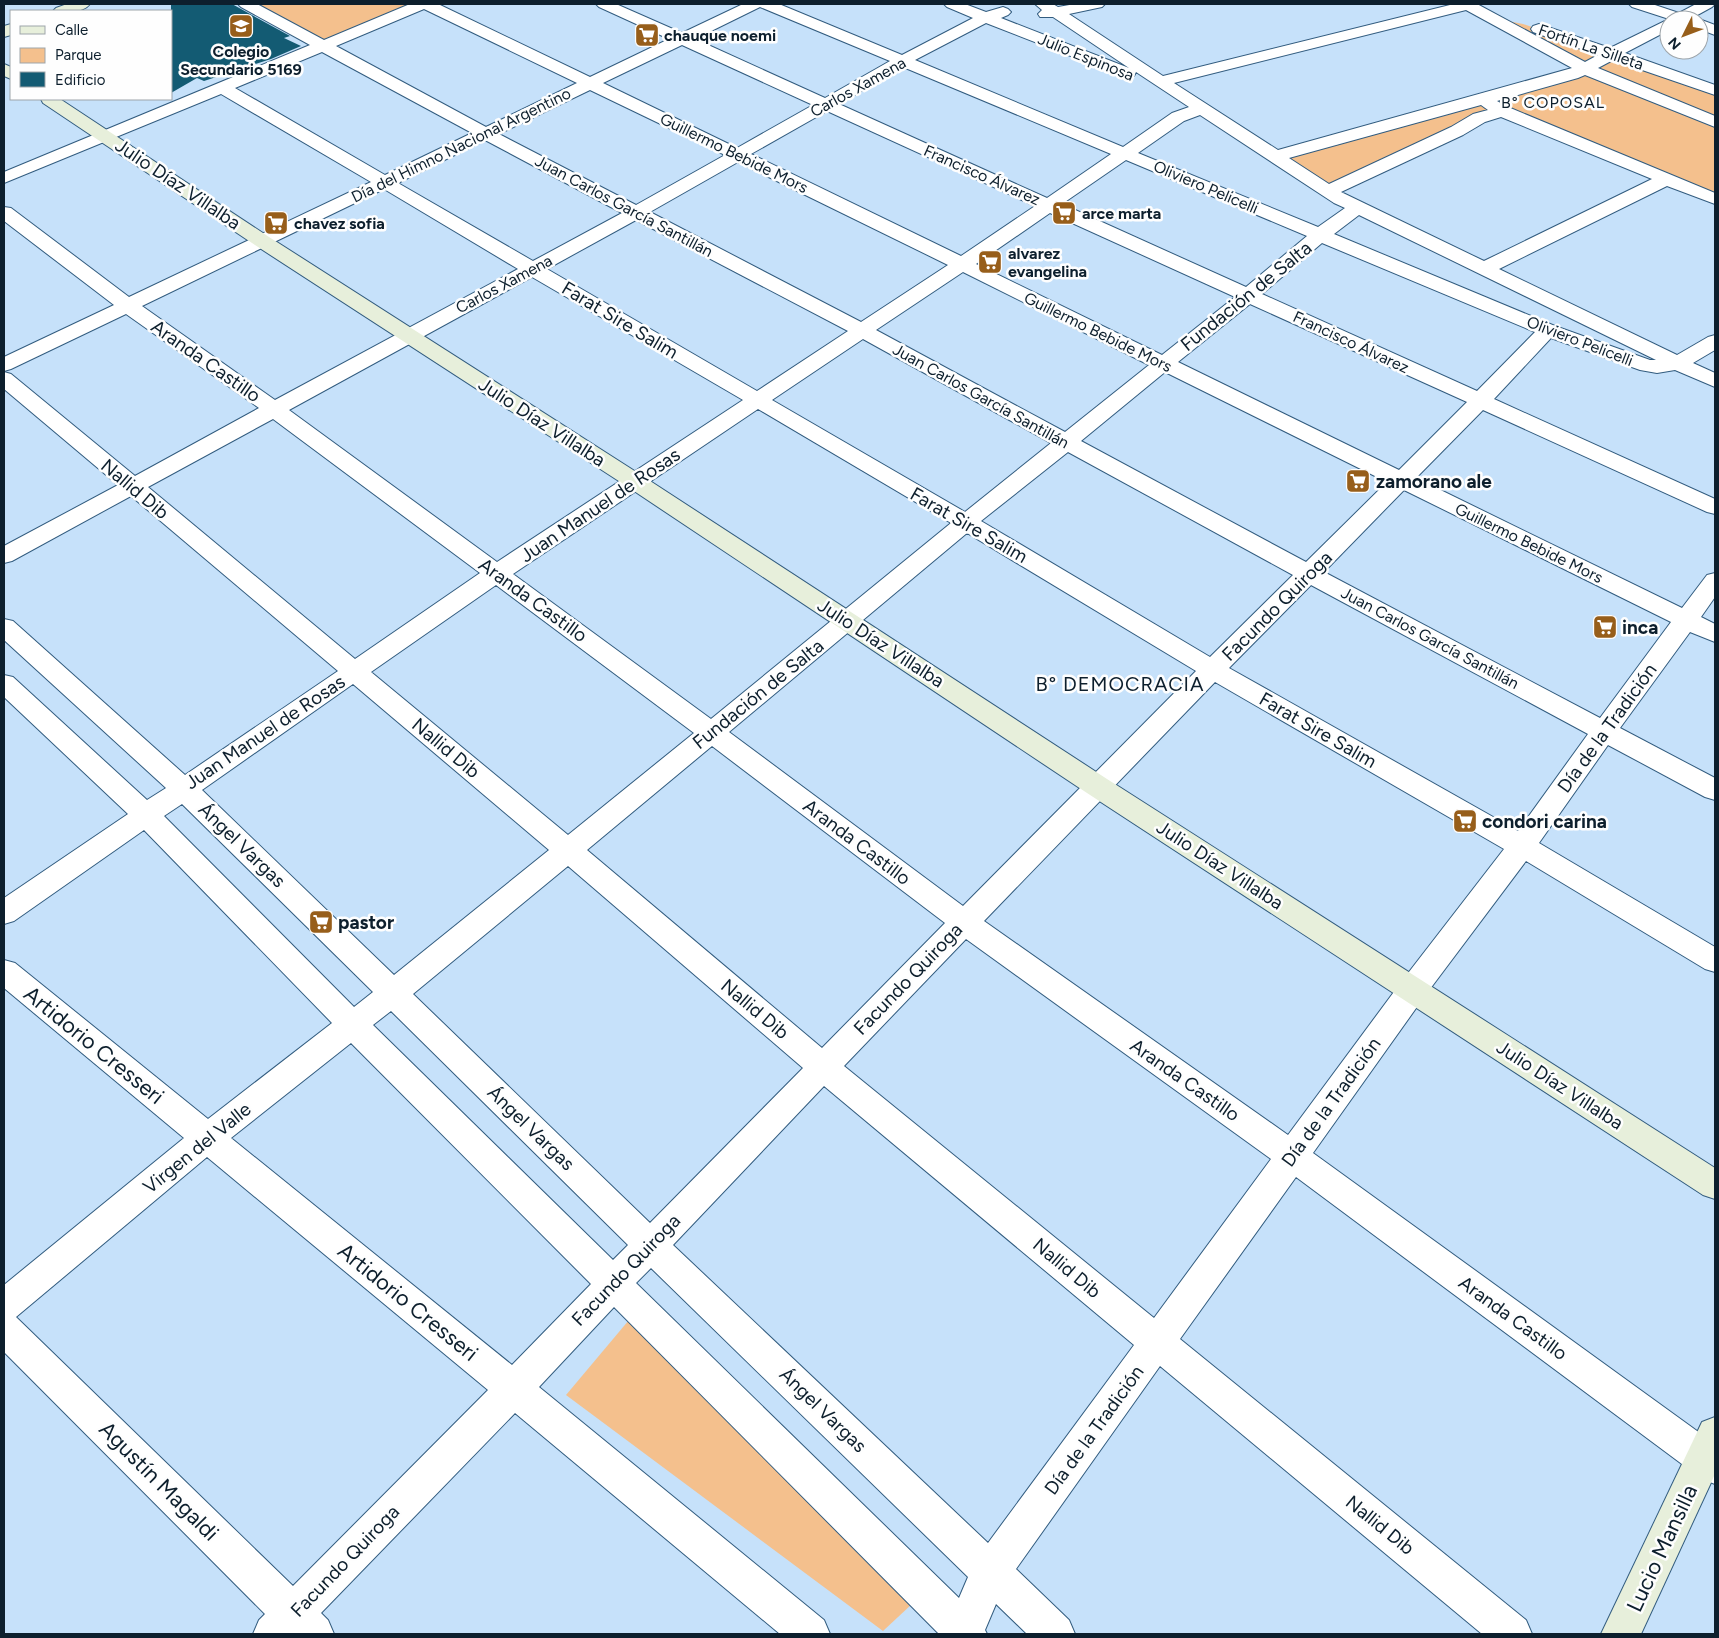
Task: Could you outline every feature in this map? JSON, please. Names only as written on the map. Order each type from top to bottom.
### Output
[{"type":"street","points":[[64,10],[82,4]]},
{"type":"street","name":"Juan Carlos García Santillán","points":[[246,4],[486,134],[860,330],[1309,574],[1715,790]]},
{"type":"street","points":[[4,178],[424,4]]},
{"type":"street","name":"Guillermo Bebide Mors","points":[[424,4],[739,155],[1715,634]]},
{"type":"street","name":"Francisco Álvarez","points":[[604,4],[1715,507]]},
{"type":"street","name":"Día del Himno Nacional Argentino","points":[[4,365],[755,4]]},
{"type":"street","name":"Oliviero Pelicelli","points":[[766,4],[1125,152],[1548,330],[1647,366],[1664,367],[1679,363]]},
{"type":"street","points":[[952,4],[995,14]]},
{"type":"street","points":[[1031,14],[1057,13],[1097,4]]},
{"type":"street","points":[[1162,81],[1467,4],[1586,69],[1715,122]]},
{"type":"street","points":[[1637,4],[1659,13]]},
{"type":"street","points":[[1057,13],[1328,191],[1357,208],[1485,268],[1715,381]]},
{"type":"street","name":"Carlos Xamena","points":[[4,556],[637,212],[904,60],[995,14]]},
{"type":"street","name":"Julio Espinosa","points":[[995,14],[1031,14],[1132,62]]},
{"type":"street","name":"Julio Espinosa","points":[[995,14],[1194,102]]},
{"type":"street","name":"Fortín La Silleta","points":[[1493,18],[1523,24],[1715,90]]},
{"type":"street","points":[[1276,156],[1572,75],[1659,31]]},
{"type":"street","name":"Farat Sire Salim","points":[[223,88],[966,522],[1213,670],[1522,846],[1715,961]]},
{"type":"street","name":"Julio Díaz Villalba","points":[[51,100],[262,241],[636,482],[1097,786],[1715,1185]]},
{"type":"street","points":[[1485,100],[1502,111],[1715,199]]},
{"type":"street","name":"Juan Manuel de Rosas","points":[[4,913],[497,573],[1050,205],[1178,117],[1194,102]]},
{"type":"street","points":[[1328,191],[1457,131],[1479,118],[1502,111]]},
{"type":"street","points":[[1485,268],[1667,179]]},
{"type":"street","name":"Fundación de Salta","points":[[393,993],[848,621],[966,522],[1067,443],[1320,235],[1357,208]]},
{"type":"street","name":"Aranda Castillo","points":[[4,212],[128,306],[274,409],[712,732],[964,922],[1712,1453]]},
{"type":"street","name":"Facundo Quiroga","points":[[294,1627],[614,1282],[1097,786],[1480,402],[1548,330]]},
{"type":"street","points":[[1679,363],[1715,341]]},
{"type":"street","name":"Nallid Dib","points":[[4,378],[568,850],[823,1067],[1512,1634]]},
{"type":"street","name":"Día de la Tradición","points":[[965,1633],[991,1571],[1413,989],[1522,846],[1604,730],[1715,580]]},
{"type":"street","name":"Ángel Vargas","points":[[4,627],[183,788],[650,1245],[1055,1634]]},
{"type":"street","points":[[4,684],[146,815],[352,1024],[614,1282],[965,1633]]},
{"type":"street","name":"Artidorio Cresseri","points":[[4,971],[810,1634]]},
{"type":"street","name":"Virgen del Valle","points":[[4,1306],[208,1138],[393,993]]},
{"type":"street","name":"Agustín Magaldi","points":[[4,1329],[294,1627]]},
{"type":"street","name":"Lucio Mansilla","points":[[1621,1634],[1712,1453]]},
{"type":"green space","points":[[254,4],[414,4],[324,40]]},
{"type":"green space","points":[[1493,18],[1523,24],[1715,90],[1715,199],[1502,111],[1328,191],[1276,156],[1585,69]]},
{"type":"green space","points":[[629,1320],[912,1604],[883,1631],[566,1395]]},
{"type":"building","points":[[171,4],[232,4],[290,36],[284,38],[301,46],[271,59],[204,81],[197,78],[172,92]]},
{"type":"place","name":"Colegio Secundario 5169","points":[[241,26]]},
{"type":"place","name":"chauque noemi","points":[[647,35]]},
{"type":"place","name":"arce marta","points":[[1064,213]]},
{"type":"place","name":"chavez sofia","points":[[276,223]]},
{"type":"place","name":"alvarez evangelina","points":[[990,262]]},
{"type":"place","name":"zamorano ale","points":[[1358,481]]},
{"type":"place","name":"inca","points":[[1605,627]]},
{"type":"place","name":"condori carina","points":[[1465,821]]},
{"type":"place","name":"pastor","points":[[321,922]]},
{"type":"district","name":"B° COPOSAL","points":[[1553,102]]},
{"type":"district","name":"B° DEMOCRACIA","points":[[1120,684]]}]
